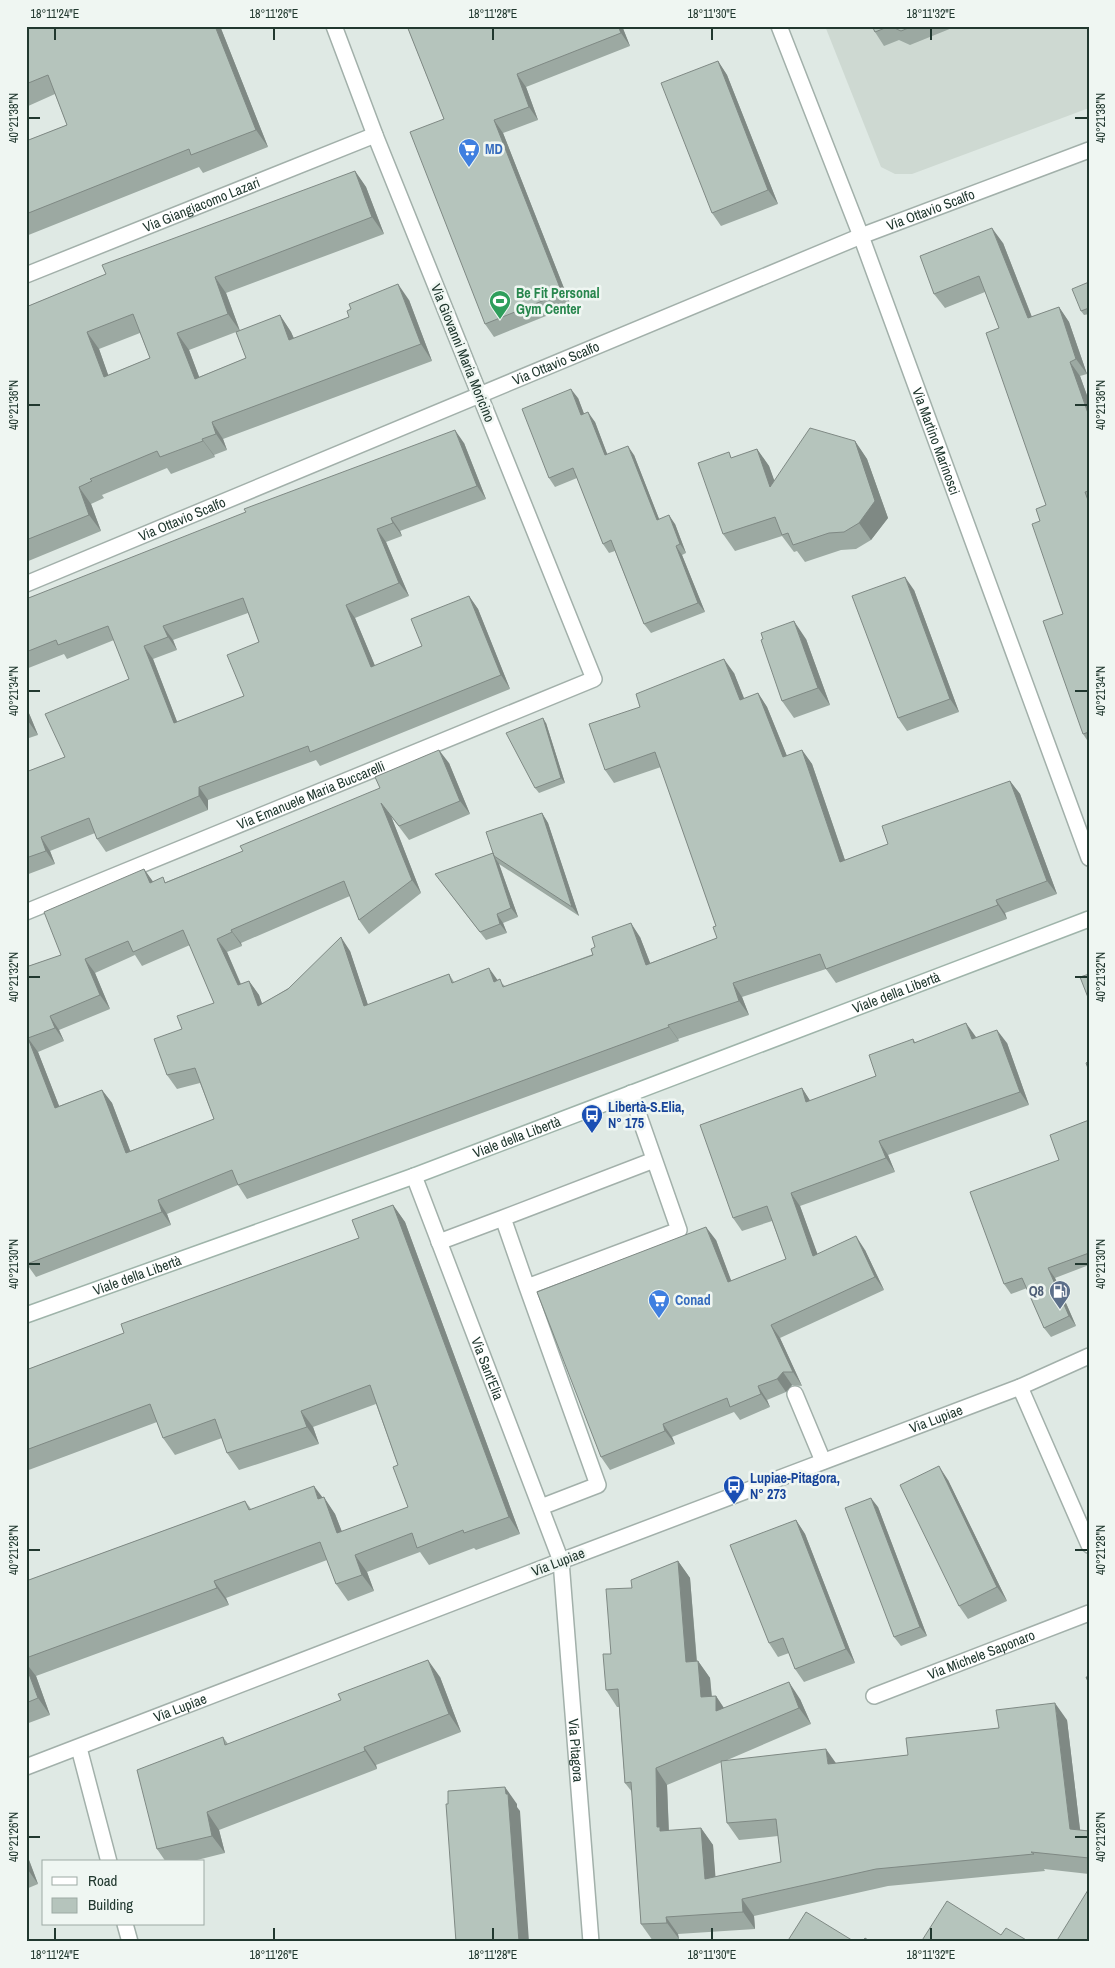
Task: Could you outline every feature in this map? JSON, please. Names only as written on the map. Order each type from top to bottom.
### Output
[{"type":"street","name":"Via Giovanni Maria Moricino","points":[[334,26],[375,136],[594,679]]},
{"type":"street","name":"Via Martino Marinosci","points":[[779,26],[861,236],[1089,858]]},
{"type":"street","name":"Via Giangiacomo Lazari","points":[[26,275],[375,136]]},
{"type":"street","name":"Via Ottavio Scalfo","points":[[26,584],[861,236],[1089,150]]},
{"type":"street","name":"Via Emanuele Maria Buccarelli","points":[[26,912],[594,679]]},
{"type":"street","name":"Viale della Libertà","points":[[26,1315],[414,1176],[1089,919]]},
{"type":"street","points":[[527,1287],[679,1230],[631,1093]]},
{"type":"street","points":[[439,1242],[654,1160]]},
{"type":"street","name":"Via Sant'Elia","points":[[414,1176],[561,1560]]},
{"type":"street","points":[[503,1218],[598,1485],[540,1507]]},
{"type":"street","name":"Via Lupiae","points":[[26,1767],[561,1560],[1020,1387],[1089,1356]]},
{"type":"street","points":[[1020,1387],[1089,1545]]},
{"type":"street","points":[[795,1394],[823,1461]]},
{"type":"street","name":"Via Pitagora","points":[[561,1560],[592,1942]]},
{"type":"street","name":"Via Michele Saponaro","points":[[874,1696],[1089,1613]]},
{"type":"street","points":[[79,1748],[108,1860]]},
{"type":"street","points":[[126,1926],[130,1942]]},
{"type":"shaded area","points":[[825,26],[1089,26],[1089,108],[912,174],[895,174],[881,167]]},
{"type":"building","points":[[26,26],[215,26],[256,130],[191,155],[189,149],[26,214],[26,141],[67,125],[48,75],[26,84]]},
{"type":"building","points":[[407,26],[618,26],[621,33],[517,74],[529,107],[494,120],[562,293],[485,324],[410,132],[444,119]]},
{"type":"building","points":[[872,26],[890,26],[875,32]]},
{"type":"building","points":[[890,26],[913,26],[901,31]]},
{"type":"building","points":[[718,61],[768,190],[712,213],[661,83]]},
{"type":"building","points":[[355,171],[372,217],[215,277],[228,314],[177,333],[195,379],[246,358],[236,332],[280,315],[289,340],[349,317],[347,311],[351,309],[349,304],[398,284],[421,344],[212,422],[216,434],[202,439],[203,441],[160,457],[157,451],[90,479],[92,481],[79,487],[89,515],[26,540],[26,307],[106,274],[102,265]],"holes":[[[133,314],[150,358],[104,377],[87,332]]]},
{"type":"building","points":[[992,228],[1028,318],[1059,307],[1076,359],[1070,362],[1089,416],[1089,491],[1085,492],[1089,503],[1089,732],[1083,734],[1043,621],[1063,614],[1032,524],[1040,521],[1036,509],[1046,505],[986,333],[999,328],[979,276],[934,294],[920,256]]},
{"type":"building","points":[[1089,282],[1089,308],[1081,311],[1072,289]]},
{"type":"building","points":[[571,389],[581,415],[588,412],[605,455],[628,446],[657,520],[669,515],[680,544],[676,546],[698,603],[644,624],[611,540],[603,544],[573,468],[549,478],[522,409]]},
{"type":"building","points":[[810,428],[855,441],[875,501],[859,523],[844,532],[829,533],[793,545],[788,533],[782,535],[775,517],[723,534],[698,463],[729,452],[731,458],[757,449],[770,487]]},
{"type":"building","points":[[455,430],[477,486],[391,518],[393,523],[377,529],[399,583],[346,605],[371,667],[422,646],[411,619],[469,596],[501,675],[310,752],[308,746],[199,787],[199,796],[97,839],[89,818],[41,837],[46,851],[26,858],[26,772],[65,757],[45,714],[129,679],[108,626],[58,645],[56,640],[26,652],[26,599],[246,512],[244,509]],"holes":[[[243,598],[259,642],[227,655],[244,696],[174,723],[144,646],[168,637],[163,626]]]},
{"type":"building","points":[[905,577],[950,699],[898,718],[852,596]]},
{"type":"building","points":[[794,621],[818,688],[782,701],[761,640],[763,639],[761,633]]},
{"type":"building","points":[[724,659],[740,700],[758,693],[783,757],[802,750],[840,862],[888,844],[882,826],[1010,781],[1047,881],[996,900],[998,905],[826,969],[820,954],[733,983],[739,1001],[668,1025],[669,1027],[238,1185],[232,1170],[158,1200],[162,1212],[27,1264],[26,967],[61,955],[44,912],[144,869],[150,883],[163,877],[165,883],[243,851],[240,846],[380,788],[375,777],[439,750],[460,801],[399,826],[381,803],[412,880],[359,920],[344,881],[231,930],[232,932],[217,939],[238,985],[249,981],[258,1006],[288,989],[341,937],[364,1006],[449,974],[452,983],[489,968],[494,982],[500,979],[503,987],[593,955],[591,949],[595,947],[592,937],[631,923],[646,965],[717,938],[713,927],[716,926],[655,752],[605,770],[589,724],[640,707],[636,694]],"holes":[[[183,930],[214,1003],[177,1016],[182,1029],[154,1039],[167,1075],[195,1068],[214,1119],[126,1153],[102,1090],[55,1108],[28,1038],[55,1028],[50,1016],[100,995],[85,959],[128,941],[133,952]]]},
{"type":"building","points":[[543,718],[561,778],[535,788],[506,733]]},
{"type":"building","points":[[542,813],[572,907],[494,856],[486,832]]},
{"type":"building","points":[[493,853],[511,908],[497,914],[500,924],[480,932],[435,874]]},
{"type":"building","points":[[1089,974],[1089,1000],[1080,977]]},
{"type":"building","points":[[966,1023],[972,1039],[997,1030],[1020,1092],[879,1141],[886,1158],[791,1193],[813,1256],[856,1236],[875,1277],[771,1325],[793,1372],[783,1372],[777,1379],[758,1386],[761,1394],[730,1407],[727,1398],[663,1424],[665,1431],[601,1457],[537,1292],[706,1227],[728,1282],[786,1259],[767,1206],[733,1218],[700,1125],[802,1088],[806,1102],[876,1076],[869,1055],[913,1039],[914,1043]]},
{"type":"building","points":[[1089,1120],[1089,1253],[1048,1268],[1069,1316],[1044,1328],[1022,1278],[1004,1284],[970,1192],[1059,1160],[1050,1135]]},
{"type":"building","points":[[393,1205],[509,1517],[464,1533],[463,1530],[417,1548],[412,1533],[355,1555],[362,1575],[336,1584],[320,1542],[214,1581],[217,1588],[26,1658],[26,1581],[245,1501],[249,1510],[314,1486],[318,1499],[324,1497],[337,1533],[408,1507],[393,1467],[398,1465],[370,1385],[301,1411],[307,1427],[227,1453],[215,1419],[163,1438],[150,1404],[26,1450],[26,1370],[124,1333],[121,1324],[359,1238],[352,1220]]},
{"type":"building","points":[[939,1466],[997,1587],[959,1606],[900,1485]]},
{"type":"building","points":[[871,1498],[920,1627],[894,1637],[845,1508]]},
{"type":"building","points":[[796,1520],[846,1649],[795,1669],[783,1638],[769,1643],[730,1545]]},
{"type":"building","points":[[678,1561],[686,1662],[698,1661],[701,1697],[716,1696],[716,1711],[789,1682],[799,1708],[656,1768],[657,1827],[660,1827],[660,1831],[701,1828],[705,1879],[781,1862],[776,1819],[727,1823],[721,1761],[826,1749],[828,1764],[908,1755],[906,1738],[999,1728],[996,1710],[1055,1703],[1070,1829],[1089,1831],[1089,1858],[1031,1852],[1034,1854],[876,1869],[742,1899],[743,1912],[666,1917],[667,1923],[641,1924],[631,1782],[625,1783],[618,1689],[606,1690],[603,1654],[611,1654],[606,1589],[632,1588],[631,1580]]},
{"type":"building","points":[[428,1660],[449,1714],[364,1747],[365,1751],[207,1812],[212,1836],[157,1849],[137,1770],[223,1737],[225,1745],[341,1700],[338,1694]]},
{"type":"building","points":[[26,1666],[38,1698],[26,1703]]},
{"type":"building","points":[[505,1787],[506,1794],[508,1794],[519,1942],[456,1942],[446,1804],[448,1804],[448,1791]]},
{"type":"building","points":[[1088,1890],[1089,1942],[1056,1942]]},
{"type":"building","points":[[947,1901],[1001,1935],[1006,1928],[1028,1941],[921,1942]]},
{"type":"building","points":[[806,1912],[855,1942],[787,1942]]},
{"type":"building","points":[[865,1938],[871,1942],[862,1942]]},
{"type":"place","name":"MD","points":[[469,168]]},
{"type":"place","name":"Be Fit Personal Gym Center","points":[[500,320]]},
{"type":"place","name":"Libertà-S.Elia, N° 175","points":[[592,1134]]},
{"type":"place","name":"Q8","points":[[1060,1310]]},
{"type":"place","name":"Conad","points":[[659,1319]]},
{"type":"place","name":"Lupiae-Pitagora, N° 273","points":[[734,1505]]}]
